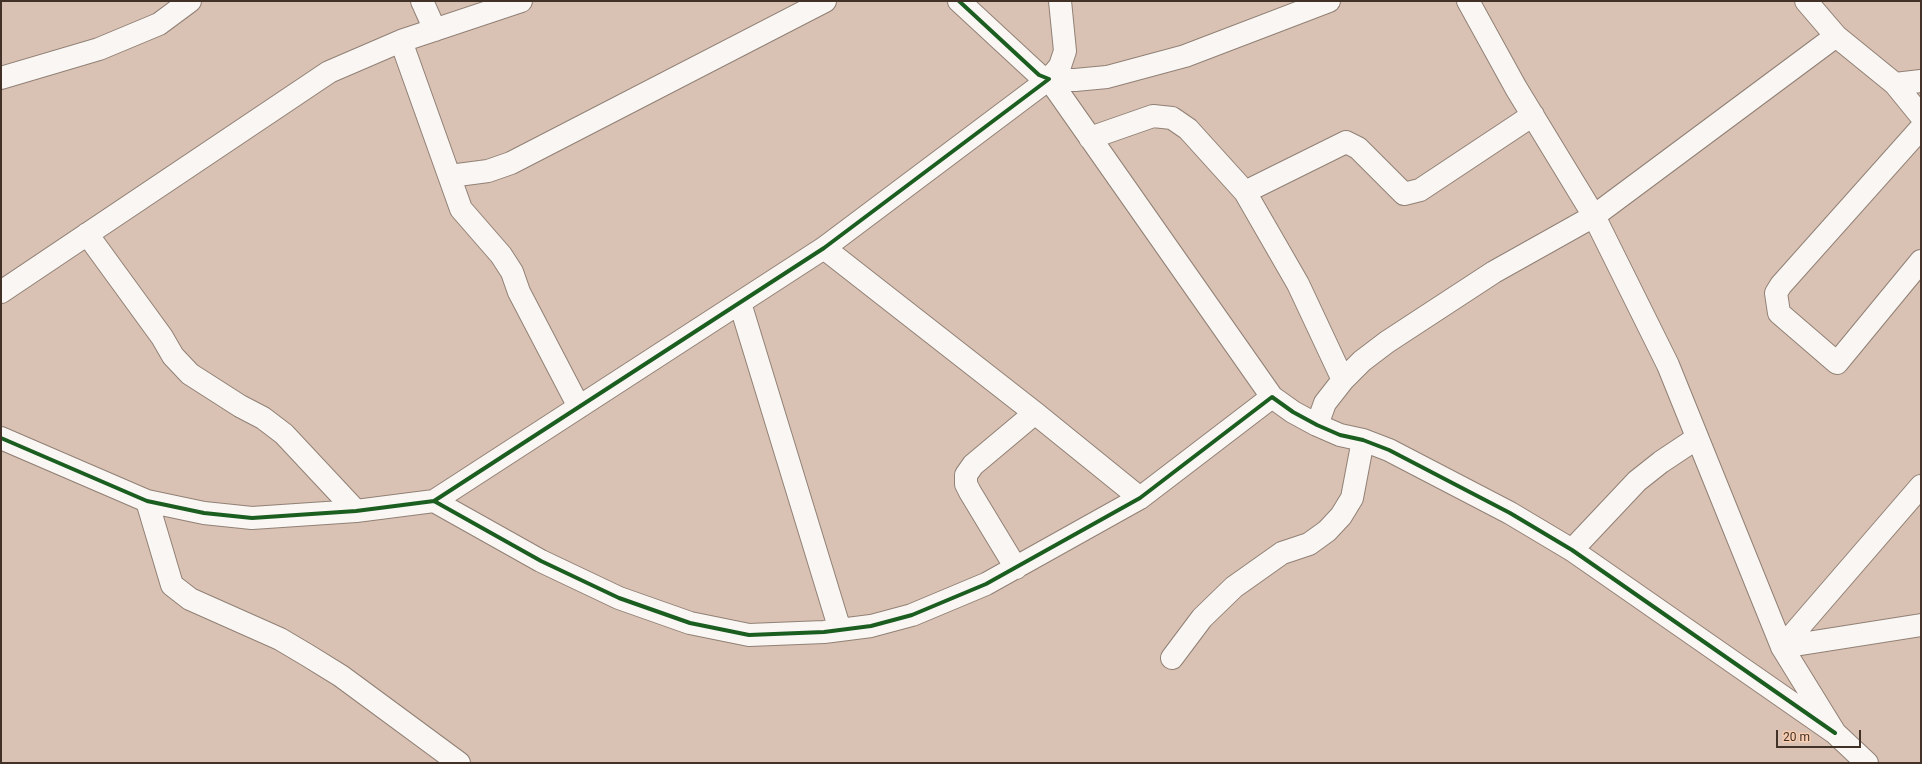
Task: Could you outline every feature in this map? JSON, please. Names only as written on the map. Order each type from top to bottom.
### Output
[{"type":"street","points":[[1,78],[99,49],[159,24],[190,1]]},
{"type":"street","points":[[422,1],[435,30]]},
{"type":"street","points":[[2,288],[87,234],[329,72],[401,42],[521,1]]},
{"type":"street","points":[[450,176],[488,171],[511,163],[825,1]]},
{"type":"street","points":[[959,1],[1039,75],[1049,79],[1075,80],[1106,77],[1185,56],[1329,1]]},
{"type":"street","points":[[1,438],[147,501],[204,513],[252,518],[356,511],[434,501],[824,248],[1049,79],[1060,66],[1065,51],[1060,1]]},
{"type":"street","points":[[1468,1],[1533,115],[1594,216],[1668,365],[1782,647],[1835,733]]},
{"type":"street","points":[[1806,1],[1836,36],[1895,84],[1921,116]]},
{"type":"street","points":[[1317,425],[1325,403],[1343,380],[1362,361],[1387,342],[1494,272],[1594,216],[1836,36]]},
{"type":"street","points":[[401,42],[461,209],[501,255],[512,272],[520,292],[580,407]]},
{"type":"street","points":[[1049,79],[1272,397],[1293,412],[1317,425],[1340,435],[1363,440],[1417,464],[1510,513],[1572,550],[1835,733],[1868,763]]},
{"type":"street","points":[[1895,84],[1921,81]]},
{"type":"street","points":[[1245,192],[1346,142],[1358,148],[1404,194],[1420,190],[1533,115]]},
{"type":"street","points":[[1090,138],[1154,116],[1172,118],[1188,129],[1245,192],[1298,284],[1343,380]]},
{"type":"street","points":[[1921,128],[1781,285],[1776,294],[1779,313],[1837,363],[1921,261]]},
{"type":"street","points":[[87,234],[162,337],[173,356],[190,374],[240,406],[263,418],[284,434],[356,511]]},
{"type":"street","points":[[824,248],[1035,413],[1140,498]]},
{"type":"street","points":[[740,303],[840,630]]},
{"type":"street","points":[[434,501],[541,561],[619,598],[690,623],[749,635],[840,630],[871,626],[912,615],[986,584],[1016,568],[1140,498],[1272,397]]},
{"type":"street","points":[[1016,568],[970,492],[966,484],[966,474],[973,465],[1035,413]]},
{"type":"street","points":[[1572,550],[1637,481],[1661,462],[1698,438]]},
{"type":"street","points":[[1172,658],[1202,618],[1234,587],[1282,553],[1308,544],[1327,531],[1341,516],[1352,498],[1363,440]]},
{"type":"street","points":[[1782,647],[1921,486]]},
{"type":"street","points":[[147,501],[172,585],[190,599],[280,639],[341,676],[459,763]]},
{"type":"street","points":[[1782,647],[1921,625]]},
{"type":"cycle path","points":[[1,438],[147,501],[204,513],[252,518],[356,511],[434,501],[824,248],[1049,79],[1039,75],[959,1]]},
{"type":"cycle path","points":[[434,501],[541,561],[619,598],[690,623],[749,635],[824,632],[871,626],[912,615],[986,584],[1140,498],[1272,397],[1293,412],[1317,425],[1340,435],[1363,440],[1389,450],[1510,513],[1572,550],[1835,733]]}]
